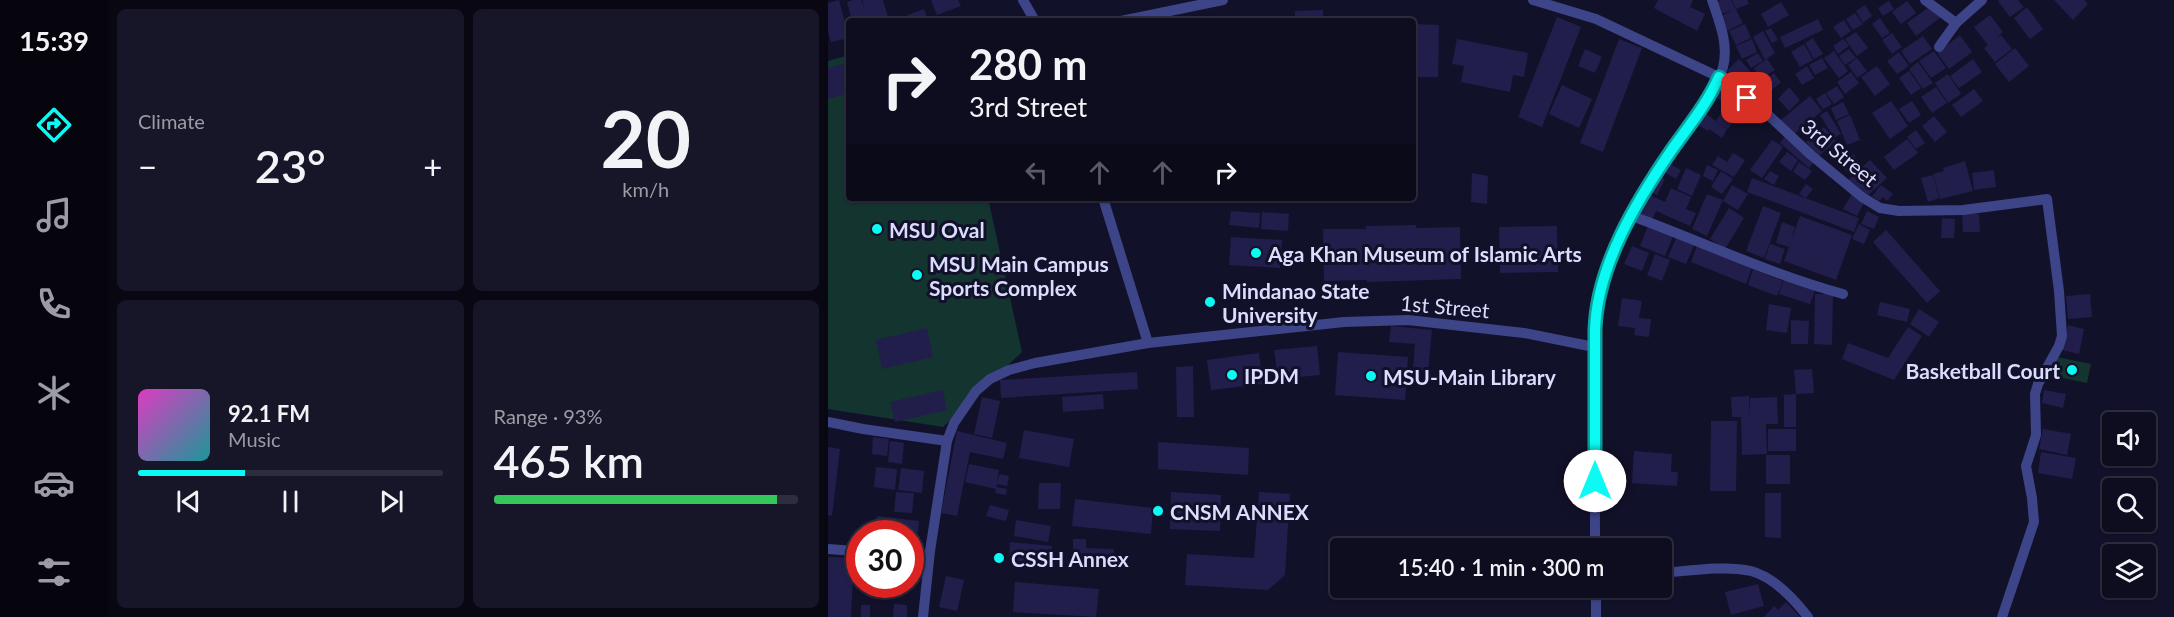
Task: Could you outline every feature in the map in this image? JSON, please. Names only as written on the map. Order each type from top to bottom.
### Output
[{"type":"street","points":[[1023,0],[1033,18]]},
{"type":"street","points":[[1136,18],[1223,0]]},
{"type":"street","name":"3rd Street","points":[[1533,0],[1596,19],[1719,77],[1765,112],[1810,155],[1862,197],[1880,208],[1899,211],[1963,210],[2047,200],[2059,291],[2062,336],[2035,394],[2036,435],[2026,466],[2034,522],[2002,617]]},
{"type":"street","points":[[1596,538],[1595,313],[1601,288],[1632,216],[1648,186],[1708,98],[1719,77],[1725,54],[1724,39],[1712,0]]},
{"type":"street","points":[[1925,0],[1956,23]]},
{"type":"street","points":[[1940,47],[1956,23],[1982,0]]},
{"type":"street","points":[[1104,201],[1148,343]]},
{"type":"street","points":[[1632,216],[1749,264],[1843,294]]},
{"type":"street","name":"1st Street","points":[[923,617],[930,551],[947,441],[961,411],[976,392],[990,379],[1010,370],[1035,363],[1148,343],[1344,322],[1408,320],[1524,333],[1594,347]]},
{"type":"street","points":[[828,422],[947,441]]},
{"type":"street","points":[[828,549],[846,550]]},
{"type":"street","points":[[1672,572],[1732,569],[1752,571],[1772,581],[1795,601],[1808,617]]},
{"type":"street","points":[[1596,598],[1596,617]]},
{"type":"green space","name":"MSU Main Campus Sports Complex","points":[[846,56],[846,201],[989,201],[1022,352],[943,427],[828,409],[828,61]]},
{"type":"green space","name":"Basketball Court","points":[[2057,357],[2091,364],[2087,383],[2053,376]]},
{"type":"building","points":[[839,0],[846,27],[846,39],[831,42],[828,31],[828,3]]},
{"type":"building","points":[[861,0],[864,8],[862,0],[883,0],[888,18],[851,18],[847,2]]},
{"type":"building","points":[[931,0],[958,0],[961,6],[937,15]]},
{"type":"building","points":[[1658,0],[1693,0],[1690,7],[1705,14],[1697,31],[1654,8]]},
{"type":"building","points":[[1731,0],[1743,23],[1727,31],[1721,16],[1733,10],[1721,14],[1717,2]]},
{"type":"building","points":[[1732,0],[1747,0],[1749,4],[1736,9]]},
{"type":"building","points":[[2018,0],[2024,7],[2010,17],[1998,1]]},
{"type":"building","points":[[2054,0],[2084,0],[2088,4],[2073,20]]},
{"type":"building","points":[[1889,1],[1894,9],[1883,16],[1878,8]]},
{"type":"building","points":[[1907,1],[1916,13],[1901,24],[1892,12]]},
{"type":"building","points":[[1781,2],[1789,15],[1768,27],[1761,14]]},
{"type":"building","points":[[1865,5],[1872,16],[1863,23],[1856,11]]},
{"type":"building","points":[[1932,5],[1941,17],[1916,36],[1907,23]]},
{"type":"building","points":[[2027,7],[2043,29],[2030,39],[2014,18]]},
{"type":"building","points":[[924,9],[927,18],[900,18]]},
{"type":"building","points":[[1323,10],[1323,18],[1295,18],[1295,11]]},
{"type":"building","points":[[1855,13],[1863,24],[1853,30],[1846,19]]},
{"type":"building","points":[[1990,15],[2003,32],[1995,39],[2001,35],[2012,49],[1995,62],[1984,48],[1988,45],[1974,27]]},
{"type":"building","points":[[1557,17],[1581,27],[1542,127],[1518,117]]},
{"type":"building","points":[[1880,18],[1890,33],[1882,38],[1872,24]]},
{"type":"building","points":[[1818,19],[1823,30],[1785,48],[1780,37]]},
{"type":"building","points":[[1844,20],[1851,31],[1841,38],[1833,27]]},
{"type":"building","points":[[1416,24],[1439,25],[1438,77],[1416,77]]},
{"type":"building","points":[[1745,24],[1751,38],[1736,45],[1729,31]]},
{"type":"building","points":[[1771,28],[1778,40],[1772,43],[1765,31]]},
{"type":"building","points":[[1763,31],[1775,53],[1765,60],[1760,51],[1762,50],[1753,37]]},
{"type":"building","points":[[1856,32],[1868,48],[1857,56],[1845,39]]},
{"type":"building","points":[[1892,33],[1902,47],[1892,54],[1882,40]]},
{"type":"building","points":[[1960,35],[1972,52],[1949,69],[1937,53]]},
{"type":"building","points":[[1923,36],[1932,49],[1910,64],[1901,51]]},
{"type":"building","points":[[1813,38],[1823,54],[1814,59],[1805,43]]},
{"type":"building","points":[[1457,39],[1528,53],[1524,77],[1513,75],[1510,92],[1461,82],[1464,66],[1452,64]]},
{"type":"building","points":[[1619,39],[1642,48],[1603,152],[1580,143]]},
{"type":"building","points":[[1752,39],[1757,52],[1742,59],[1736,46]]},
{"type":"building","points":[[1843,39],[1849,46],[1838,54],[1833,46]]},
{"type":"building","points":[[1804,44],[1813,60],[1800,67],[1791,52]]},
{"type":"building","points":[[2015,48],[2029,66],[2009,82],[1995,64]]},
{"type":"building","points":[[1585,49],[1602,57],[1595,73],[1578,66]]},
{"type":"building","points":[[1849,49],[1856,58],[1845,65],[1839,56]]},
{"type":"building","points":[[1834,51],[1848,71],[1839,78],[1824,58]]},
{"type":"building","points":[[1934,51],[1946,68],[1931,78],[1919,61]]},
{"type":"building","points":[[1899,52],[1909,66],[1897,74],[1887,61]]},
{"type":"building","points":[[1758,53],[1763,61],[1751,68],[1746,60]]},
{"type":"building","points":[[1822,58],[1828,68],[1815,75],[1809,65]]},
{"type":"building","points":[[1857,58],[1867,71],[1857,78],[1848,65]]},
{"type":"building","points":[[1739,59],[1750,71],[1737,83],[1727,71]]},
{"type":"building","points":[[1767,59],[1775,70],[1761,79],[1754,68]]},
{"type":"building","points":[[1973,59],[1982,72],[1959,88],[1950,76]]},
{"type":"building","points":[[1918,62],[1933,83],[1923,89],[1909,69]]},
{"type":"building","points":[[846,64],[846,94],[828,99],[828,68]]},
{"type":"building","points":[[1807,66],[1814,78],[1802,85],[1795,74]]},
{"type":"building","points":[[1877,66],[1890,84],[1875,96],[1861,77]]},
{"type":"building","points":[[1909,71],[1921,88],[1911,95],[1899,78]]},
{"type":"building","points":[[1851,72],[1859,83],[1845,94],[1837,82]]},
{"type":"building","points":[[1774,73],[1781,82],[1772,90],[1764,81]]},
{"type":"building","points":[[1755,74],[1769,89],[1758,99],[1745,84]]},
{"type":"building","points":[[1948,74],[1961,94],[1948,103],[1935,83]]},
{"type":"building","points":[[1562,85],[1592,99],[1579,128],[1549,114]]},
{"type":"building","points":[[1725,85],[1735,92],[1726,104],[1716,97]]},
{"type":"building","points":[[1837,86],[1844,97],[1834,104],[1826,93]]},
{"type":"building","points":[[1789,87],[1800,100],[1789,111],[1778,99]]},
{"type":"building","points":[[1936,87],[1947,103],[1932,113],[1921,97]]},
{"type":"building","points":[[1974,89],[1983,101],[1961,117],[1952,105]]},
{"type":"building","points":[[1825,93],[1832,104],[1823,109],[1816,99]]},
{"type":"building","points":[[1742,96],[1751,103],[1744,112],[1735,104]]},
{"type":"building","points":[[1810,96],[1822,111],[1793,135],[1781,120]]},
{"type":"building","points":[[1891,101],[1908,126],[1890,139],[1872,113]]},
{"type":"building","points":[[1912,101],[1921,115],[1909,123],[1899,109]]},
{"type":"building","points":[[1843,102],[1849,114],[1836,120],[1831,108]]},
{"type":"building","points":[[1727,103],[1740,112],[1728,129],[1716,121]]},
{"type":"building","points":[[1827,111],[1841,134],[1834,138],[1820,115]]},
{"type":"building","points":[[1705,113],[1727,129],[1722,138],[1697,124]]},
{"type":"building","points":[[1850,115],[1860,140],[1847,145],[1837,121]]},
{"type":"building","points":[[1934,116],[1947,132],[1935,142],[1922,126]]},
{"type":"building","points":[[1824,127],[1836,141],[1818,157],[1806,142]]},
{"type":"building","points":[[1916,130],[1925,143],[1916,149],[1907,137]]},
{"type":"building","points":[[1785,137],[1814,162],[1809,168],[1780,143]]},
{"type":"building","points":[[1907,139],[1918,153],[1894,170],[1884,157]]},
{"type":"building","points":[[1772,140],[1783,147],[1762,178],[1750,170]]},
{"type":"building","points":[[1787,152],[1798,160],[1791,171],[1779,162]]},
{"type":"building","points":[[1733,153],[1745,160],[1734,177],[1712,165],[1718,156],[1727,162]]},
{"type":"building","points":[[1853,154],[1862,166],[1850,176],[1840,163]]},
{"type":"building","points":[[1870,160],[1887,178],[1865,198],[1848,180]]},
{"type":"building","points":[[1965,161],[1973,191],[1940,199],[1933,174]]},
{"type":"building","points":[[1799,162],[1812,171],[1805,180],[1793,172]]},
{"type":"building","points":[[1668,163],[1681,170],[1676,179],[1663,171]]},
{"type":"building","points":[[1707,165],[1718,170],[1713,181],[1703,176]]},
{"type":"building","points":[[1686,168],[1701,175],[1692,196],[1677,189]]},
{"type":"building","points":[[1994,170],[1996,187],[1974,190],[1972,173]]},
{"type":"building","points":[[1721,171],[1733,179],[1722,194],[1711,187]]},
{"type":"building","points":[[1770,171],[1779,176],[1774,185],[1764,179]]},
{"type":"building","points":[[1472,173],[1488,176],[1487,204],[1471,202]]},
{"type":"building","points":[[1658,175],[1665,179],[1657,195],[1649,191]]},
{"type":"building","points":[[1933,175],[1939,198],[1928,202],[1921,178]]},
{"type":"building","points":[[1752,178],[1859,218],[1854,232],[1747,192]]},
{"type":"building","points":[[1806,184],[1813,189],[1806,198],[1799,194]]},
{"type":"building","points":[[1732,185],[1748,194],[1738,210],[1723,201]]},
{"type":"building","points":[[1881,185],[1893,194],[1887,201],[1883,197],[1879,201],[1872,196]]},
{"type":"building","points":[[1671,188],[1691,197],[1686,209],[1696,213],[1690,226],[1656,211],[1652,220],[1638,213],[1647,194],[1665,202]]},
{"type":"building","points":[[1707,194],[1723,200],[1707,236],[1692,229]]},
{"type":"building","points":[[1852,194],[1865,201],[1857,216],[1843,209]]},
{"type":"building","points":[[1763,206],[1781,213],[1764,258],[1746,251]]},
{"type":"building","points":[[1729,208],[1744,218],[1725,249],[1710,239]]},
{"type":"building","points":[[1231,211],[1260,213],[1259,228],[1229,225]]},
{"type":"building","points":[[1867,211],[1879,217],[1874,229],[1861,224]]},
{"type":"building","points":[[1262,212],[1289,214],[1288,231],[1261,229]]},
{"type":"building","points":[[1962,214],[1979,214],[1980,232],[1963,232]]},
{"type":"building","points":[[1800,216],[1852,235],[1836,280],[1784,261],[1789,247],[1776,243],[1782,222],[1795,227],[1790,244]]},
{"type":"building","points":[[1942,218],[1955,219],[1954,238],[1941,238]]},
{"type":"building","points":[[1649,224],[1674,234],[1665,256],[1640,246]]},
{"type":"building","points":[[1859,224],[1870,230],[1864,244],[1852,239]]},
{"type":"building","points":[[1416,225],[1416,228],[1460,227],[1461,279],[1324,281],[1323,229],[1366,229],[1366,226]]},
{"type":"building","points":[[1557,226],[1558,272],[1500,273],[1499,227]]},
{"type":"building","points":[[1886,230],[1940,291],[1927,303],[1873,242]]},
{"type":"building","points":[[1677,236],[1695,243],[1686,264],[1668,257]]},
{"type":"building","points":[[1231,237],[1282,240],[1280,268],[1229,265]]},
{"type":"building","points":[[1770,244],[1785,249],[1780,264],[1765,259]]},
{"type":"building","points":[[1632,246],[1649,253],[1642,271],[1624,264]]},
{"type":"building","points":[[1697,246],[1752,267],[1746,284],[1691,262]]},
{"type":"building","points":[[1655,254],[1670,260],[1662,281],[1647,275]]},
{"type":"building","points":[[1753,269],[1783,281],[1777,296],[1748,285]]},
{"type":"building","points":[[1784,279],[1815,290],[1810,304],[1779,294]]},
{"type":"building","points":[[1815,294],[1833,294],[1832,345],[1814,344]]},
{"type":"building","points":[[2090,294],[2092,317],[2068,319],[2066,296]]},
{"type":"building","points":[[1622,298],[1642,301],[1639,318],[1651,319],[1649,337],[1634,335],[1635,328],[1618,326]]},
{"type":"building","points":[[1880,302],[1910,309],[1907,322],[1877,315]]},
{"type":"building","points":[[1769,304],[1791,308],[1787,333],[1766,330]]},
{"type":"building","points":[[1919,309],[1939,322],[1929,337],[1910,324]]},
{"type":"building","points":[[1791,320],[1809,321],[1808,344],[1791,344]]},
{"type":"building","points":[[2068,325],[2084,329],[2079,354],[2062,350]]},
{"type":"building","points":[[1391,326],[1432,330],[1428,372],[1413,370],[1415,344],[1389,342]]},
{"type":"building","points":[[1908,327],[1922,336],[1894,380],[1842,359],[1848,343],[1888,358]]},
{"type":"building","points":[[927,328],[933,357],[882,369],[876,340]]},
{"type":"building","points":[[1317,346],[1320,375],[1278,379],[1274,350]]},
{"type":"building","name":"MSU-Main Library","points":[[1338,352],[1408,357],[1405,400],[1335,395]]},
{"type":"building","name":"IPDM","points":[[1259,353],[1263,384],[1211,390],[1207,360]]},
{"type":"building","points":[[1193,366],[1194,417],[1177,417],[1176,367]]},
{"type":"building","points":[[1812,369],[1814,393],[1796,394],[1794,370]]},
{"type":"building","points":[[1137,372],[1138,389],[1001,398],[1000,380]]},
{"type":"building","points":[[943,390],[947,410],[895,422],[890,402]]},
{"type":"building","points":[[2044,390],[2066,394],[2063,408],[2042,403]]},
{"type":"building","points":[[1103,394],[1104,409],[1063,412],[1062,397]]},
{"type":"building","points":[[1796,394],[1796,427],[1784,427],[1784,395]]},
{"type":"building","points":[[1749,396],[1749,418],[1750,398],[1777,397],[1778,424],[1766,424],[1767,454],[1742,455],[1741,417],[1732,417],[1731,397]]},
{"type":"building","points":[[982,397],[1000,401],[992,438],[974,434]]},
{"type":"building","points":[[1711,421],[1737,421],[1736,491],[1710,491]]},
{"type":"building","points":[[1768,429],[1796,429],[1796,451],[1768,451]]},
{"type":"building","points":[[2043,429],[2071,434],[2067,455],[2039,449]]},
{"type":"building","points":[[1024,430],[1074,439],[1069,467],[1019,458]]},
{"type":"building","points":[[957,431],[1007,443],[1003,459],[970,452],[957,516],[941,513]]},
{"type":"building","points":[[873,437],[889,439],[887,456],[872,454]]},
{"type":"building","points":[[890,441],[904,443],[902,464],[888,462]]},
{"type":"building","points":[[1158,442],[1249,448],[1248,475],[1158,469]]},
{"type":"building","points":[[828,447],[840,449],[832,516],[828,515]]},
{"type":"building","points":[[1634,451],[1672,454],[1671,472],[1678,472],[1677,486],[1632,483]]},
{"type":"building","points":[[2041,452],[2076,458],[2072,479],[2038,473]]},
{"type":"building","points":[[1766,455],[1790,455],[1790,484],[1766,484]]},
{"type":"building","points":[[969,464],[999,470],[997,481],[1000,474],[1009,476],[1007,486],[997,484],[996,487],[1007,489],[1006,495],[995,493],[996,489],[965,482]]},
{"type":"building","points":[[876,467],[897,469],[895,490],[874,487]]},
{"type":"building","points":[[901,468],[924,471],[922,493],[898,490]]},
{"type":"building","points":[[1039,483],[1061,483],[1060,509],[1038,509]]},
{"type":"building","points":[[896,492],[914,493],[912,513],[894,512]]},
{"type":"building","points":[[1171,492],[1221,495],[1220,531],[1170,529]]},
{"type":"building","points":[[1259,492],[1290,494],[1285,575],[1268,590],[1185,585],[1187,554],[1254,558]]},
{"type":"building","points":[[1765,493],[1781,493],[1781,538],[1765,537]]},
{"type":"building","points":[[1075,499],[1153,508],[1151,534],[1072,526]]},
{"type":"building","points":[[990,505],[1009,510],[1006,521],[986,516]]},
{"type":"building","points":[[877,516],[886,517],[886,520],[876,520]]},
{"type":"building","points":[[887,517],[911,520],[887,520]]},
{"type":"building","points":[[1016,520],[1051,526],[1048,542],[1014,536]]},
{"type":"building","points":[[1073,539],[1086,539],[1086,548],[1114,549],[1114,565],[1073,564]]},
{"type":"building","points":[[1010,542],[1052,546],[1050,564],[1009,560]]},
{"type":"building","points":[[828,557],[846,558],[846,598],[852,598],[851,617],[828,617]]},
{"type":"building","points":[[946,576],[964,580],[957,611],[939,607]]},
{"type":"building","points":[[1015,582],[1099,589],[1096,617],[1013,612]]},
{"type":"building","points":[[1758,584],[1764,606],[1731,615],[1725,592]]},
{"type":"building","points":[[1786,602],[1800,617],[1764,617],[1774,606],[1778,610]]},
{"type":"building","points":[[894,604],[907,605],[907,617],[893,617]]},
{"type":"building","points":[[861,605],[870,605],[870,617],[861,617]]},
{"type":"place","name":"MSU Oval","points":[[877,229]]},
{"type":"place","name":"Aga Khan Museum of Islamic Arts","points":[[1256,253]]},
{"type":"place","name":"MSU Main Campus Sports Complex","points":[[917,275]]},
{"type":"place","name":"Mindanao State University","points":[[1210,302]]},
{"type":"place","name":"Basketball Court","points":[[2072,370]]},
{"type":"place","name":"IPDM","points":[[1232,375]]},
{"type":"place","name":"MSU-Main Library","points":[[1371,376]]},
{"type":"place","name":"CNSM ANNEX","points":[[1158,511]]},
{"type":"place","name":"CSSH Annex","points":[[999,558]]},
{"type":"route","points":[[1595,481],[1595,313],[1603,281],[1621,237],[1648,186],[1708,98],[1719,77],[1747,98]]}]
